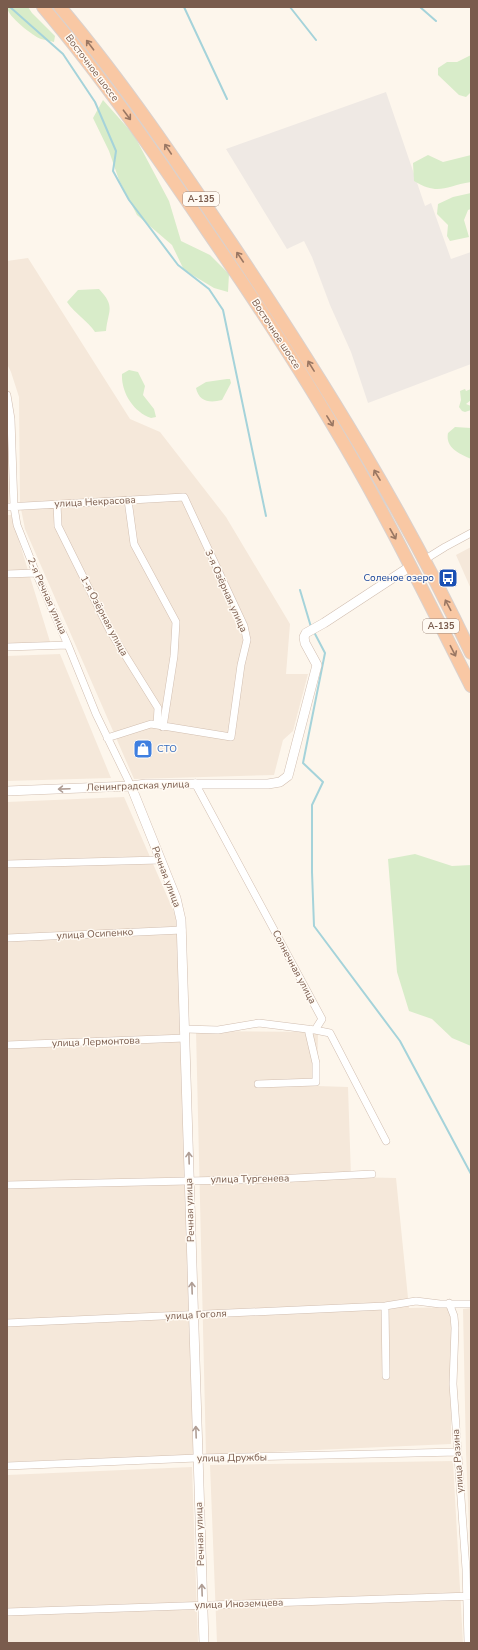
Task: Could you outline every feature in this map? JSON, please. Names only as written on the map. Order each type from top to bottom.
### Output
[{"type":"highway","name":"Восточное шоссе","points":[[43,7],[65,33],[150,146],[268,320],[336,430],[411,566],[471,686]]},
{"type":"highway","name":"Восточное шоссе","points":[[60,7],[161,139],[278,314],[332,399],[405,521],[471,653]]},
{"type":"highway","points":[[321,405],[323,398],[332,399]]},
{"type":"street","name":"2-я Речная улица","points":[[7,395],[9,419],[10,507],[36,573],[107,738],[131,786]]},
{"type":"street","name":"улица Некрасова","points":[[10,507],[184,497]]},
{"type":"street","name":"3-я Озёрная улица","points":[[160,726],[231,736],[241,665],[247,640],[244,626],[184,497]]},
{"type":"street","points":[[107,738],[151,724],[160,726],[174,656],[176,622],[134,544],[128,500]]},
{"type":"street","name":"1-я Озёрная улица","points":[[57,504],[58,526],[110,631],[158,708],[160,726]]},
{"type":"street","points":[[424,560],[471,533]]},
{"type":"street","name":"Ленинградская улица","points":[[7,791],[131,786],[146,784],[268,784],[280,782],[288,776],[317,665],[305,643],[304,637],[306,633],[411,566]]},
{"type":"street","points":[[7,574],[36,573]]},
{"type":"street","points":[[7,647],[68,645]]},
{"type":"street","name":"Солнечная улица","points":[[195,783],[322,1020],[316,1030]]},
{"type":"street","name":"Речная улица","points":[[131,786],[180,910],[182,930],[197,1458],[204,1643]]},
{"type":"street","points":[[7,864],[160,860]]},
{"type":"street","name":"улица Осипенко","points":[[7,938],[182,930]]},
{"type":"street","points":[[185,1033],[218,1030],[259,1023],[330,1033],[386,1141]]},
{"type":"street","points":[[258,1084],[316,1082],[316,1063],[308,1029]]},
{"type":"street","name":"улица Лермонтова","points":[[7,1045],[185,1033]]},
{"type":"street","name":"улица Тургенева","points":[[7,1185],[276,1179],[372,1174]]},
{"type":"street","name":"улица Гоголя","points":[[7,1323],[385,1306],[416,1301],[440,1304],[471,1304]]},
{"type":"street","name":"улица Разина","points":[[449,1303],[454,1316],[455,1328],[453,1384],[469,1596],[468,1643]]},
{"type":"street","points":[[385,1306],[386,1376]]},
{"type":"street","name":"улица Дружбы","points":[[7,1466],[197,1458],[458,1452]]},
{"type":"street","name":"улица Иноземцева","points":[[7,1612],[469,1596]]},
{"type":"shaded area","points":[[386,92],[425,206],[431,203],[451,259],[471,252],[471,364],[368,403],[351,352],[304,241],[287,249],[226,149]]},
{"type":"shaded area","points":[[28,258],[130,419],[160,432],[226,517],[290,624],[286,674],[308,674],[293,731],[283,740],[274,775],[134,779],[25,529],[20,504],[19,397],[7,364],[7,261]]},
{"type":"shaded area","points":[[7,389],[9,503],[7,503]]},
{"type":"shaded area","points":[[7,515],[11,515],[51,645],[7,645]]},
{"type":"shaded area","points":[[471,547],[471,589],[456,555]]},
{"type":"shaded area","points":[[60,654],[111,778],[7,781],[7,656]]},
{"type":"shaded area","points":[[124,797],[177,919],[194,1455],[7,1462],[7,802]]},
{"type":"shaded area","points":[[196,1031],[318,1032],[317,1086],[348,1087],[351,1177],[396,1178],[409,1308],[451,1307],[451,1444],[206,1455]]},
{"type":"shaded area","points":[[471,1308],[471,1577],[466,1453],[463,1309]]},
{"type":"shaded area","points":[[453,1461],[463,1643],[217,1643],[210,1465]]},
{"type":"shaded area","points":[[192,1467],[198,1643],[7,1643],[7,1475]]},
{"type":"green space","points":[[7,7],[28,7],[55,36],[54,42],[41,39],[27,30],[11,15]]},
{"type":"green space","points":[[471,55],[471,92],[466,97],[459,95],[438,75],[438,68],[447,62],[457,62]]},
{"type":"green space","points":[[103,100],[134,135],[169,201],[181,241],[210,255],[229,274],[228,292],[214,288],[184,270],[172,245],[137,215],[119,180],[109,151],[93,118]]},
{"type":"green space","points":[[428,155],[443,162],[471,155],[471,182],[436,189],[423,186],[414,181],[413,163]]},
{"type":"green space","points":[[471,193],[471,209],[468,210],[464,220],[469,237],[450,241],[447,236],[448,225],[437,214],[438,204],[453,197]]},
{"type":"green space","points":[[99,289],[108,300],[110,309],[106,331],[95,332],[67,302],[78,290]]},
{"type":"green space","points":[[129,370],[138,372],[145,386],[143,395],[154,409],[156,417],[151,418],[145,415],[129,400],[122,381],[122,374]]},
{"type":"green space","points":[[230,379],[231,383],[222,400],[209,401],[202,399],[197,393],[196,388],[206,382]]},
{"type":"green space","points":[[465,389],[466,391],[471,389],[471,400],[466,404],[471,406],[471,410],[465,412],[459,407],[461,400],[460,391]]},
{"type":"green space","points":[[455,427],[471,428],[471,459],[454,450],[449,443],[448,433]]},
{"type":"green space","points":[[415,854],[452,866],[471,865],[471,1046],[452,1038],[432,1019],[409,1011],[397,972],[388,859]]},
{"type":"waterway","points":[[10,7],[63,54],[95,102],[116,151],[113,171],[129,200],[178,265],[209,289],[223,310],[266,516]]},
{"type":"waterway","points":[[184,7],[227,99]]},
{"type":"waterway","points":[[290,7],[316,40]]},
{"type":"waterway","points":[[420,7],[436,21]]},
{"type":"waterway","points":[[300,590],[311,627]]},
{"type":"waterway","points":[[314,632],[325,653],[303,763],[323,782],[312,805],[314,926],[400,1041],[471,1174]]},
{"type":"place","name":"Соленое озеро","points":[[448,578]]},
{"type":"place","name":"СТО","points":[[143,749]]}]
